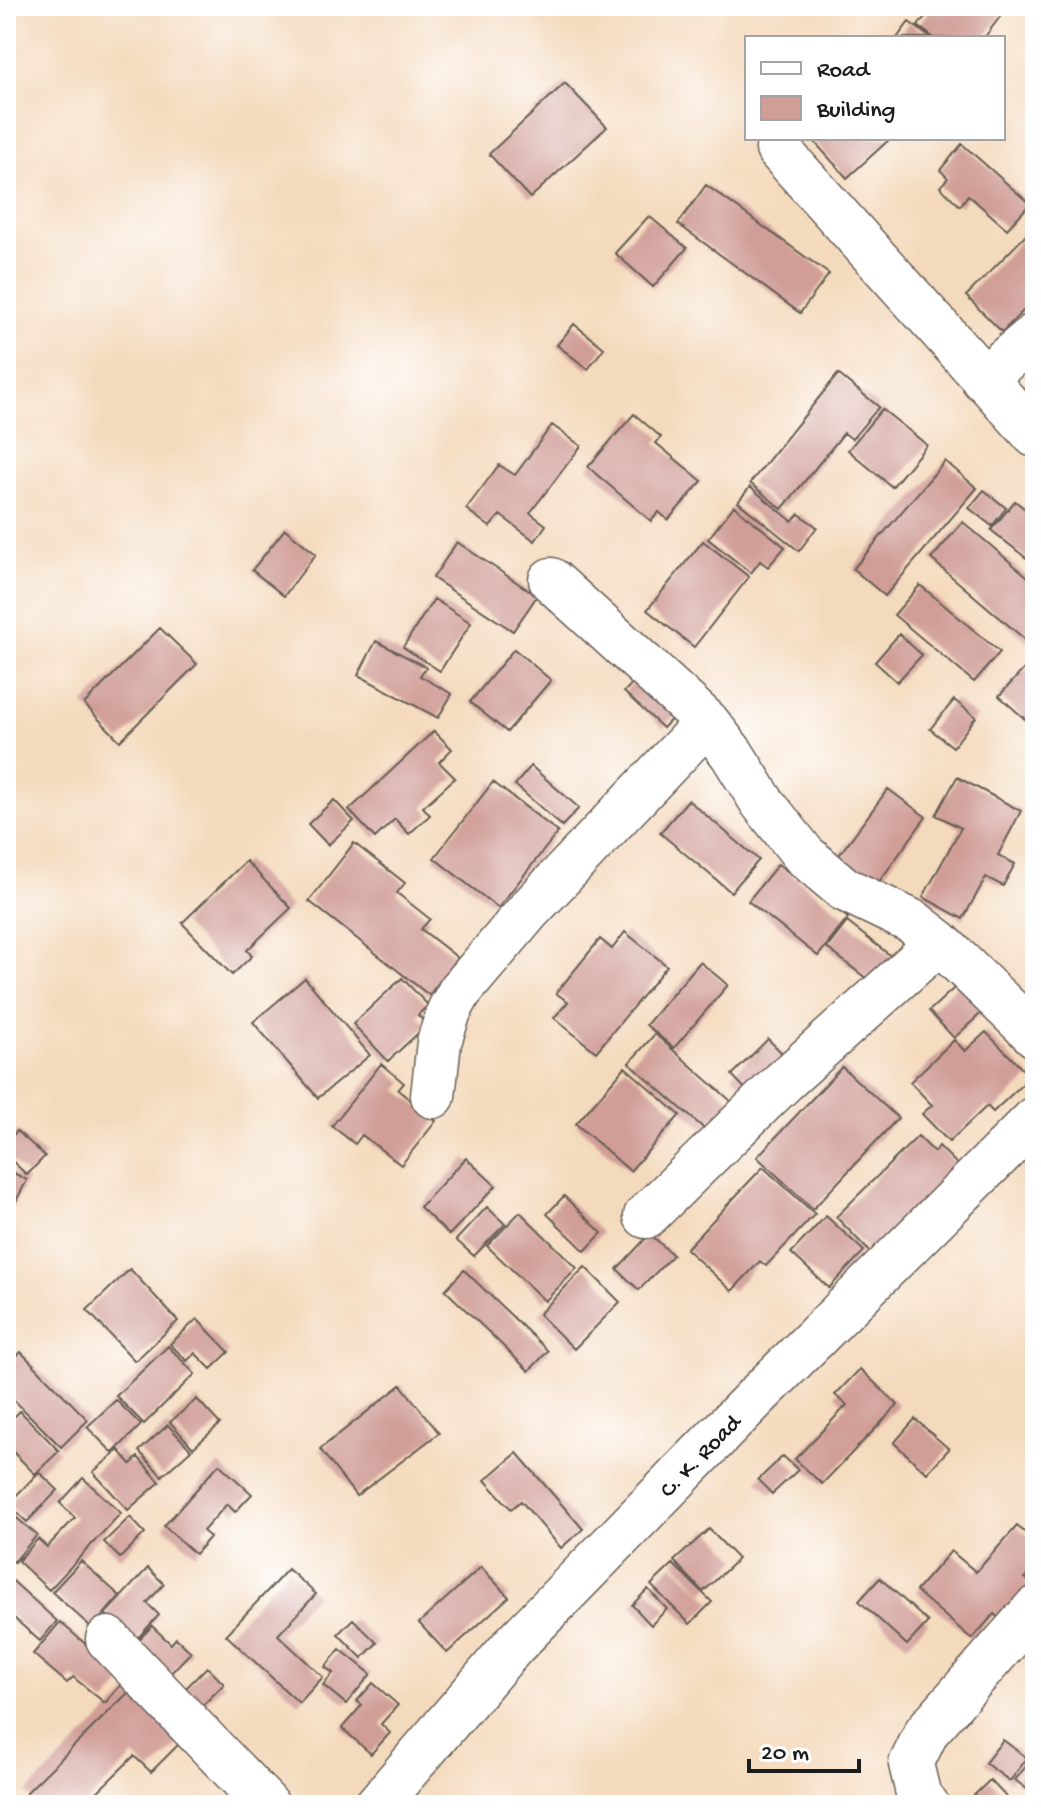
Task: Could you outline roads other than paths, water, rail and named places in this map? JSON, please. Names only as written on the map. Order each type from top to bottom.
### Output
[{"type":"street","points":[[778,149],[1035,435]]},
{"type":"street","points":[[983,379],[1035,335]]},
{"type":"street","points":[[551,580],[707,722],[732,754],[762,802],[804,855],[844,889],[913,922],[939,942],[1035,1035]]},
{"type":"street","points":[[433,1096],[439,1042],[449,1011],[460,991],[529,910],[707,722]]},
{"type":"street","points":[[646,1216],[783,1082],[939,942]]},
{"type":"street","name":"C. K. Road","points":[[377,1805],[513,1646],[757,1396],[1035,1119]]},
{"type":"street","points":[[927,1805],[919,1797],[911,1764],[927,1731],[1035,1609]]},
{"type":"street","points":[[108,1639],[267,1805]]}]
